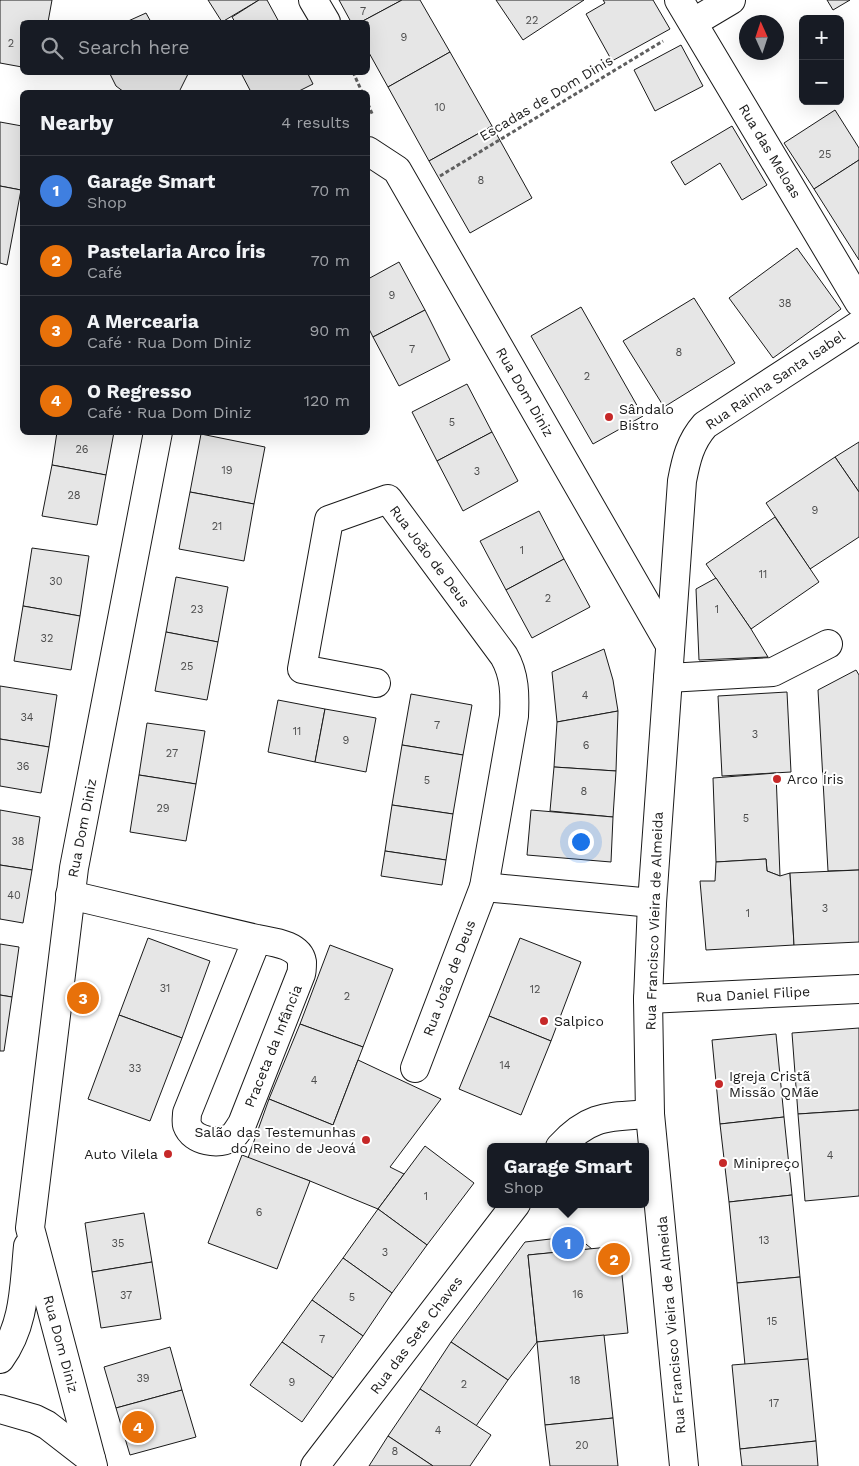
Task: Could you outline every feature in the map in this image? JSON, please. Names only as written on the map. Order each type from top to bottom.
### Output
[{"type":"street","points":[[313,0],[325,20]]},
{"type":"street","points":[[686,11],[731,0]]},
{"type":"street","name":"Rua das Meloas","points":[[686,11],[859,302]]},
{"type":"street","name":"Rua Dom Diniz","points":[[370,152],[397,170],[670,645]]},
{"type":"street","name":"Rua Rainha Santa Isabel","points":[[670,645],[682,481],[690,445],[705,425],[859,325]]},
{"type":"street","name":"Rua Dom Diniz","points":[[0,1359],[6,1351],[20,1319],[74,868],[157,435]]},
{"type":"street","name":"Rua João de Deus","points":[[376,683],[302,669],[329,520],[388,499],[504,656],[513,677],[514,716],[484,888],[415,1068]]},
{"type":"street","points":[[668,678],[773,672],[828,644]]},
{"type":"street","name":"Rua Francisco Vieira de Almeida","points":[[670,645],[652,903],[648,999],[650,1114],[684,1466]]},
{"type":"street","points":[[484,888],[652,903]]},
{"type":"street","name":"Praceta da Infância","points":[[70,895],[257,939],[288,947],[297,952],[302,961],[302,974],[242,1124],[234,1136],[223,1141],[208,1141],[196,1136],[188,1126],[187,1113],[257,939]]},
{"type":"street","name":"Rua Daniel Filipe","points":[[648,999],[859,989]]},
{"type":"street","points":[[564,1143],[579,1130],[598,1119],[650,1114]]},
{"type":"street","name":"Rua das Sete Chaves","points":[[316,1466],[513,1208]]},
{"type":"street","name":"Rua Dom Diniz","points":[[30,1228],[92,1463]]},
{"type":"street","name":"Rua Dom Diniz","points":[[0,1409],[35,1419],[47,1425],[92,1463]]},
{"type":"path","name":"Escadas de Dom Dinis","points":[[411,194],[686,11]]},
{"type":"path","points":[[354,75],[361,90]]},
{"type":"building","points":[[0,0],[52,0],[48,20],[20,20],[20,67],[0,63]]},
{"type":"building","points":[[208,0],[259,0],[225,20],[221,20]]},
{"type":"building","points":[[259,0],[267,0],[278,20],[234,20],[232,17]]},
{"type":"building","points":[[339,0],[402,0],[365,20],[350,20]]},
{"type":"building","points":[[402,0],[420,0],[450,52],[388,87],[370,55],[370,20],[365,20]]},
{"type":"building","points":[[496,0],[584,0],[523,40]]},
{"type":"building","points":[[603,0],[653,0],[670,29],[612,61],[586,14],[605,3]]},
{"type":"building","points":[[827,0],[850,0],[833,10]]},
{"type":"building","points":[[146,13],[150,20],[130,20]]},
{"type":"building","points":[[681,45],[703,86],[655,111],[634,70]]},
{"type":"building","points":[[450,52],[492,126],[429,161],[388,87]]},
{"type":"building","points":[[110,75],[188,75],[180,90],[121,90],[116,86]]},
{"type":"building","points":[[242,75],[308,75],[313,84],[301,90],[250,90]]},
{"type":"building","points":[[835,110],[859,148],[859,160],[814,189],[784,143]]},
{"type":"building","points":[[0,122],[20,126],[20,190],[0,186]]},
{"type":"building","points":[[492,126],[532,198],[470,233],[429,161]]},
{"type":"building","points":[[732,126],[767,185],[742,200],[720,163],[685,185],[671,162]]},
{"type":"building","points":[[859,160],[859,260],[814,189]]},
{"type":"building","points":[[0,186],[20,190],[20,195],[7,265],[0,263]]},
{"type":"building","points":[[797,248],[841,309],[773,358],[729,298]]},
{"type":"building","points":[[399,262],[425,310],[373,337],[370,331],[370,278]]},
{"type":"building","points":[[694,298],[735,363],[664,407],[623,341]]},
{"type":"building","points":[[581,307],[643,416],[593,444],[531,336]]},
{"type":"building","points":[[425,310],[450,360],[399,386],[373,337]]},
{"type":"building","points":[[467,384],[492,432],[437,461],[412,412]]},
{"type":"building","points":[[492,432],[518,481],[463,511],[437,461]]},
{"type":"building","points":[[57,435],[113,435],[106,475],[52,465]]},
{"type":"building","points":[[201,435],[265,447],[254,504],[190,492]]},
{"type":"building","points":[[859,442],[859,492],[835,457]]},
{"type":"building","points":[[835,457],[859,492],[859,537],[810,569],[766,503]]},
{"type":"building","points":[[52,465],[106,475],[97,525],[42,516]]},
{"type":"building","points":[[190,492],[254,504],[244,561],[179,549]]},
{"type":"building","points":[[539,511],[564,559],[506,590],[480,541]]},
{"type":"building","points":[[775,517],[819,582],[751,629],[706,564]]},
{"type":"building","points":[[32,548],[89,556],[80,616],[23,606]]},
{"type":"building","points":[[564,559],[590,607],[532,638],[506,590]]},
{"type":"building","points":[[176,577],[228,587],[218,642],[166,632]]},
{"type":"building","points":[[716,578],[768,657],[699,660],[696,589]]},
{"type":"building","points":[[23,606],[80,616],[71,670],[14,661]]},
{"type":"building","points":[[166,632],[218,642],[207,700],[155,691]]},
{"type":"building","points":[[604,649],[613,680],[618,711],[557,722],[552,672]]},
{"type":"building","points":[[856,670],[859,675],[859,870],[828,871],[818,690]]},
{"type":"building","points":[[0,686],[57,695],[49,747],[0,739]]},
{"type":"building","points":[[787,692],[791,772],[722,776],[718,696]]},
{"type":"building","points":[[411,694],[472,705],[463,755],[402,745]]},
{"type":"building","points":[[278,700],[325,709],[315,762],[268,752]]},
{"type":"building","points":[[325,709],[376,718],[366,772],[315,762]]},
{"type":"building","points":[[618,711],[616,771],[554,767],[557,722]]},
{"type":"building","points":[[147,723],[205,731],[196,784],[139,775]]},
{"type":"building","points":[[0,739],[49,747],[41,793],[0,786]]},
{"type":"building","points":[[402,745],[463,755],[453,814],[392,805]]},
{"type":"building","points":[[554,767],[616,771],[613,817],[550,811]]},
{"type":"building","points":[[776,773],[780,876],[767,871],[766,859],[716,862],[713,778]]},
{"type":"building","points":[[139,775],[196,784],[186,841],[130,832]]},
{"type":"building","points":[[392,805],[453,814],[446,860],[385,851]]},
{"type":"building","points":[[0,810],[40,817],[32,870],[0,865]]},
{"type":"building","points":[[531,810],[613,817],[611,862],[527,855]]},
{"type":"building","points":[[385,851],[446,860],[442,885],[381,876]]},
{"type":"building","points":[[766,859],[767,871],[780,876],[790,873],[794,945],[706,950],[700,881],[715,881],[716,862]]},
{"type":"building","points":[[0,865],[32,870],[23,923],[0,919]]},
{"type":"building","points":[[859,870],[859,942],[794,945],[790,873]]},
{"type":"building","points":[[148,938],[210,961],[182,1038],[119,1015]]},
{"type":"building","points":[[520,938],[581,962],[551,1041],[489,1016]]},
{"type":"building","points":[[0,944],[19,947],[12,997],[0,995]]},
{"type":"building","points":[[330,945],[393,969],[363,1047],[300,1024]]},
{"type":"building","points":[[0,995],[12,997],[4,1051],[0,1051]]},
{"type":"building","points":[[119,1015],[182,1038],[150,1121],[88,1099]]},
{"type":"building","points":[[489,1016],[551,1041],[521,1115],[459,1089]]},
{"type":"building","points":[[300,1024],[363,1047],[333,1125],[269,1099]]},
{"type":"building","points":[[859,1028],[859,1110],[798,1114],[792,1033]]},
{"type":"building","points":[[776,1034],[784,1117],[720,1124],[712,1040]]},
{"type":"building","points":[[358,1060],[441,1099],[390,1167],[404,1174],[378,1209],[248,1158],[269,1099],[333,1125]]},
{"type":"building","points":[[859,1110],[859,1196],[805,1201],[798,1114]]},
{"type":"building","points":[[784,1117],[792,1195],[729,1202],[720,1124]]},
{"type":"building","points":[[425,1146],[474,1183],[427,1245],[378,1209]]},
{"type":"building","points":[[242,1155],[310,1181],[277,1269],[208,1243]]},
{"type":"building","points":[[792,1195],[800,1277],[737,1283],[729,1202]]},
{"type":"building","points":[[378,1209],[427,1245],[392,1293],[343,1258]]},
{"type":"building","points":[[144,1213],[152,1262],[92,1272],[85,1223]]},
{"type":"building","points":[[576,1236],[592,1249],[528,1255],[537,1342],[508,1380],[451,1342],[525,1242]]},
{"type":"building","points":[[619,1246],[628,1333],[537,1342],[528,1255]]},
{"type":"building","points":[[343,1258],[392,1293],[363,1336],[312,1300]]},
{"type":"building","points":[[152,1262],[161,1319],[101,1328],[92,1272]]},
{"type":"building","points":[[800,1277],[808,1359],[745,1365],[737,1283]]},
{"type":"building","points":[[312,1300],[363,1336],[333,1378],[282,1342]]},
{"type":"building","points":[[604,1335],[613,1418],[545,1425],[537,1342]]},
{"type":"building","points":[[282,1342],[333,1378],[302,1422],[250,1385]]},
{"type":"building","points":[[451,1342],[508,1380],[476,1426],[420,1389]]},
{"type":"building","points":[[170,1347],[182,1390],[116,1408],[104,1367]]},
{"type":"building","points":[[808,1359],[816,1441],[740,1449],[732,1365]]},
{"type":"building","points":[[420,1389],[491,1435],[470,1466],[433,1466],[388,1436]]},
{"type":"building","points":[[182,1390],[196,1437],[130,1455],[116,1408]]},
{"type":"building","points":[[613,1418],[618,1466],[550,1466],[545,1425]]},
{"type":"building","points":[[388,1436],[433,1466],[369,1466]]},
{"type":"building","points":[[816,1441],[818,1466],[742,1466],[740,1449]]},
{"type":"place","name":"Sândalo Bistro","points":[[609,417]]},
{"type":"place","name":"Arco Íris","points":[[777,779]]},
{"type":"place","name":"A Mercearia","points":[[83,998]]},
{"type":"place","name":"Salpico","points":[[544,1021]]},
{"type":"place","name":"Igreja Cristã Missão QMãe","points":[[719,1084]]},
{"type":"place","name":"Salão das Testemunhas do Reino de Jeová","points":[[366,1140]]},
{"type":"place","name":"Auto Vilela","points":[[168,1154]]},
{"type":"place","name":"Minipreço","points":[[723,1163]]},
{"type":"place","name":"Garage Smart","points":[[568,1243]]},
{"type":"place","name":"Pastelaria Arco Íris","points":[[614,1259]]},
{"type":"place","name":"O Regresso","points":[[138,1427]]}]
